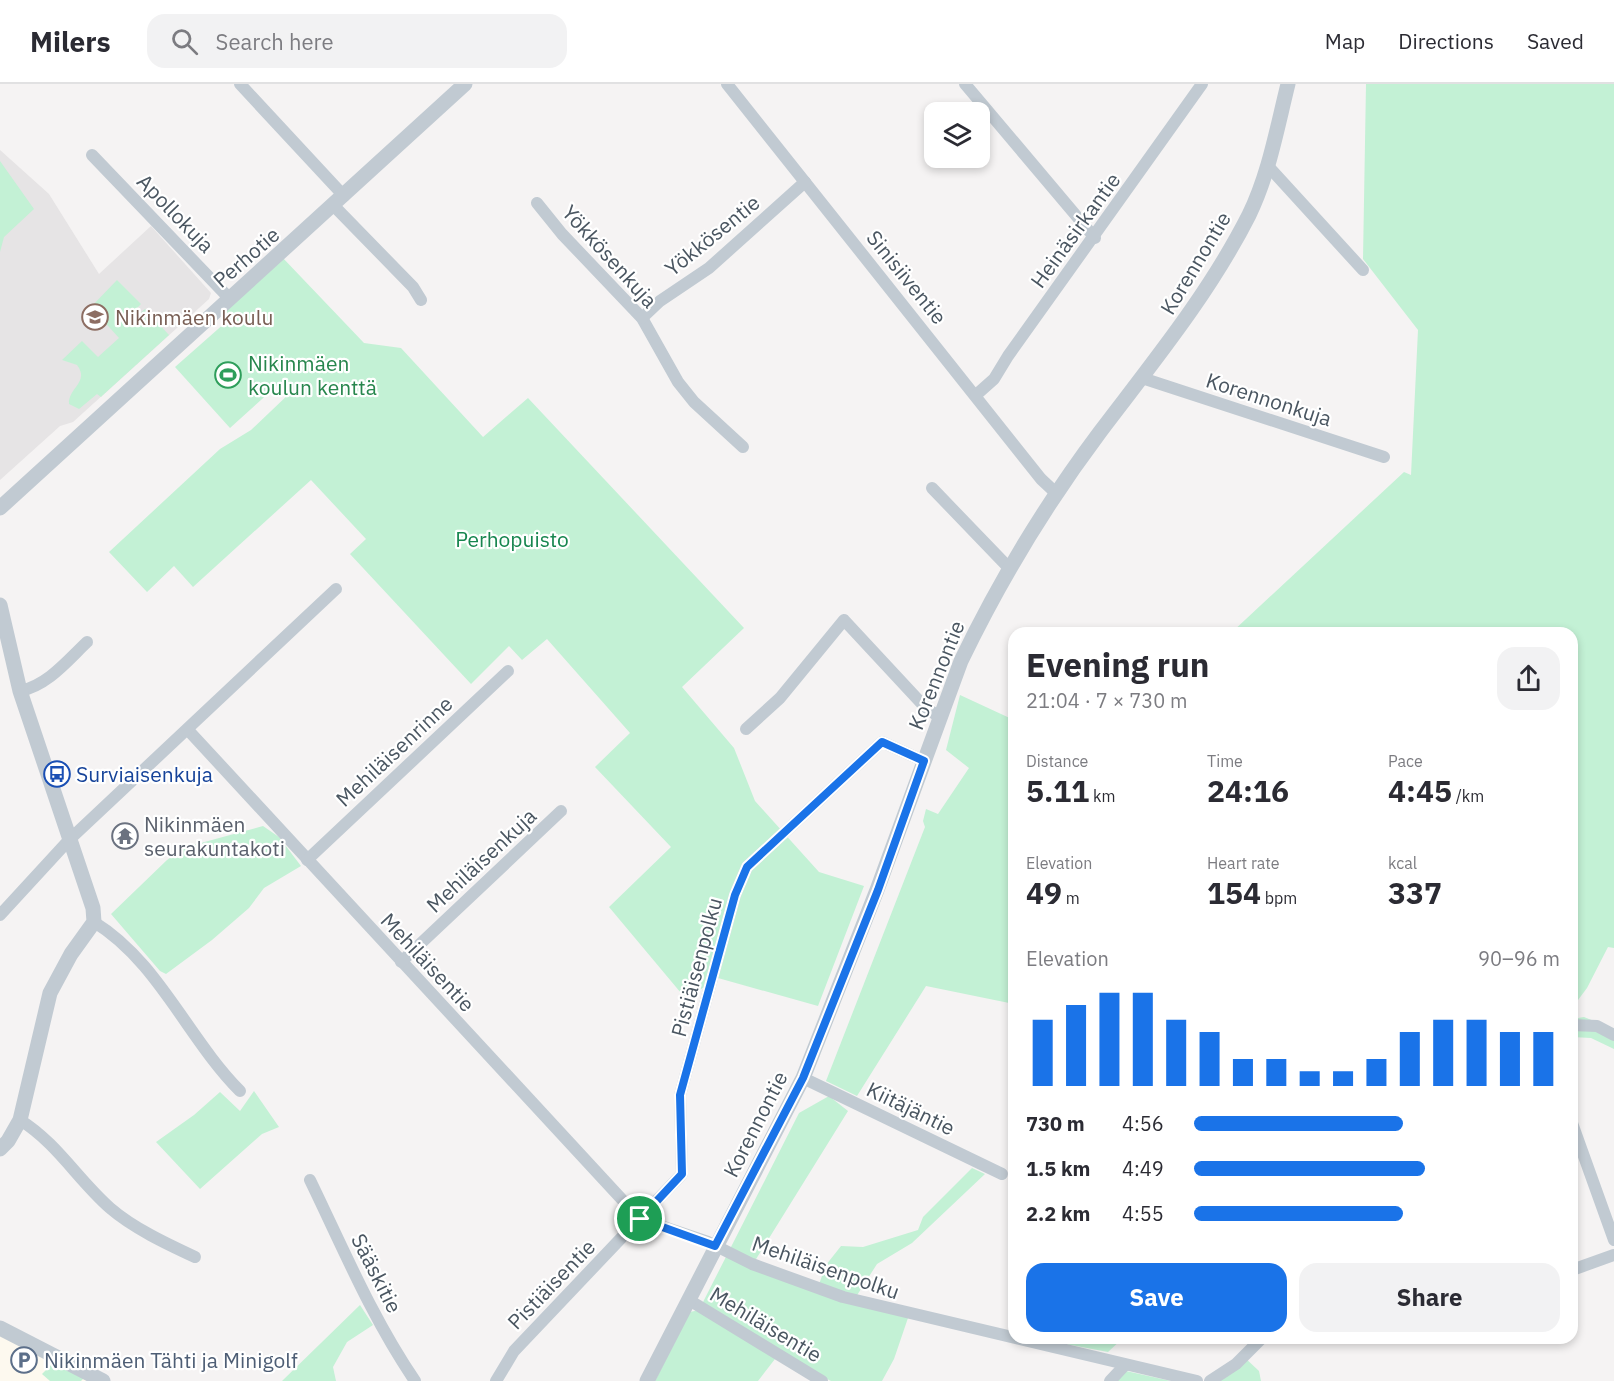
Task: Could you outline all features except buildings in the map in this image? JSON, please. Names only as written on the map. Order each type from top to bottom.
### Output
[{"type":"street","points":[[240,84],[422,300]]},
{"type":"street","name":"Perhotie","points":[[0,508],[465,84]]},
{"type":"street","name":"Sinisiiventie","points":[[727,84],[1041,479],[1057,494]]},
{"type":"street","points":[[964,84],[1095,238]]},
{"type":"street","name":"Heinäsirkantie","points":[[976,395],[994,380],[1008,356],[1095,238],[1202,84]]},
{"type":"street","name":"Korennontie","points":[[647,1381],[803,1078],[869,911],[961,661],[1009,568],[1057,494],[1180,328],[1249,215],[1268,166],[1288,84]]},
{"type":"street","name":"Apollokuja","points":[[92,155],[230,299]]},
{"type":"street","points":[[1268,166],[1364,270]]},
{"type":"street","name":"Yökkösentie","points":[[642,318],[660,301],[709,268],[805,182]]},
{"type":"street","name":"Yökkösenkuja","points":[[537,203],[562,234],[642,318],[678,382],[694,402],[743,447]]},
{"type":"street","name":"Korennonkuja","points":[[1142,378],[1384,457]]},
{"type":"street","points":[[932,488],[1009,568]]},
{"type":"street","points":[[0,915],[69,840],[336,589]]},
{"type":"street","points":[[0,604],[20,690],[93,908],[94,922],[70,954],[50,993],[20,1120],[8,1141],[0,1149]]},
{"type":"street","points":[[746,729],[780,698],[844,620],[923,705],[940,718]]},
{"type":"street","points":[[20,690],[33,688],[46,680],[87,642]]},
{"type":"street","name":"Mehiläisenrinne","points":[[307,860],[508,671]]},
{"type":"street","name":"Mehiläisentie","points":[[188,729],[640,1219]]},
{"type":"street","name":"Pistiäisenpolku","points":[[640,1219],[682,1174],[680,1095],[735,895],[747,867],[882,742],[924,761]]},
{"type":"street","name":"Mehiläisenkuja","points":[[401,962],[561,811]]},
{"type":"street","points":[[94,922],[113,933],[160,986],[209,1055],[240,1091]]},
{"type":"street","points":[[1578,1024],[1597,1026],[1614,1035]]},
{"type":"street","name":"Kiitäjäntie","points":[[803,1078],[1002,1174]]},
{"type":"street","points":[[20,1120],[47,1140],[111,1209],[172,1247],[195,1257]]},
{"type":"street","points":[[1578,1140],[1614,1240]]},
{"type":"street","name":"Sääskitie","points":[[310,1180],[365,1296],[397,1355],[415,1381]]},
{"type":"street","name":"Mehiläisenpolku","points":[[640,1219],[715,1246],[752,1264],[843,1297],[1008,1337]]},
{"type":"street","name":"Pistiäisentie","points":[[496,1381],[514,1351],[640,1219]]},
{"type":"street","points":[[1578,1268],[1614,1255]]},
{"type":"street","name":"Mehiläisentie","points":[[689,1300],[822,1381]]},
{"type":"street","points":[[0,1328],[104,1381]]},
{"type":"street","name":"Mehiläisenpolku","points":[[1036,1344],[1197,1381]]},
{"type":"street","points":[[1210,1381],[1236,1364],[1256,1344]]},
{"type":"street","points":[[1110,1381],[1125,1365]]},
{"type":"shaded area","name":"Nikinmäen koulu","points":[[0,150],[49,194],[99,274],[151,226],[211,293],[209,299],[73,422],[60,426],[0,480]]},
{"type":"shaded area","points":[[0,1328],[89,1381],[0,1381]]},
{"type":"green space","points":[[1366,84],[1614,84],[1614,948],[1608,947],[1587,988],[1578,1000],[1578,627],[1237,627],[1404,472],[1411,475],[1418,330],[1363,259]]},
{"type":"green space","points":[[0,161],[34,209],[4,237],[0,252]]},
{"type":"green space","name":"Perhopuisto","points":[[281,256],[364,343],[401,348],[483,437],[528,398],[744,628],[682,687],[734,748],[755,801],[819,872],[864,886],[818,1006],[718,978],[686,999],[609,907],[671,847],[595,767],[630,733],[547,639],[522,660],[509,646],[471,684],[350,554],[366,539],[311,480],[193,587],[174,566],[147,592],[109,552],[220,449],[251,430],[292,391],[281,382],[230,428],[175,367],[226,322],[216,311]]},
{"type":"green space","points":[[117,280],[141,304],[135,310],[139,314],[145,309],[169,335],[101,397],[97,394],[79,409],[69,404],[80,381],[80,371],[77,365],[62,360],[82,341],[98,357],[119,338],[91,307]]},
{"type":"green space","points":[[960,695],[1008,717],[1008,1003],[926,986],[857,1096],[826,1081],[925,827],[923,821],[926,809],[938,814],[969,768],[946,750]]},
{"type":"green space","points":[[263,826],[279,837],[301,866],[264,888],[249,908],[212,940],[166,974],[160,971],[111,914],[167,860],[186,847]]},
{"type":"green space","points":[[1584,1017],[1614,1029],[1614,1049],[1591,1038],[1578,1037],[1578,1018]]},
{"type":"green space","points":[[254,1091],[279,1127],[262,1134],[200,1189],[156,1142],[194,1115],[220,1092],[240,1111]]},
{"type":"green space","points":[[829,1096],[848,1111],[753,1264],[818,1287],[826,1265],[841,1246],[863,1247],[918,1230],[923,1217],[972,1168],[985,1174],[912,1243],[877,1264],[854,1300],[909,1315],[894,1359],[882,1381],[831,1381],[800,1365],[775,1359],[758,1381],[655,1381],[690,1312],[699,1310],[799,1113]]},
{"type":"green space","points":[[360,1305],[373,1325],[347,1342],[333,1367],[336,1381],[282,1381]]},
{"type":"green space","points":[[1066,1344],[1117,1344],[1108,1352]]},
{"type":"green space","points":[[1244,1357],[1259,1371],[1261,1381],[1220,1381]]},
{"type":"green space","points":[[53,1363],[84,1378],[81,1381],[50,1381],[42,1374]]},
{"type":"green space","points":[[1126,1371],[1171,1381],[1117,1381]]},
{"type":"place","name":"Nikinmäen koulu","points":[[95,317]]},
{"type":"place","name":"Nikinmäen koulun kenttä","points":[[228,375]]},
{"type":"place","name":"Surviaisenkuja","points":[[57,774]]},
{"type":"place","name":"Nikinmäen seurakuntakoti","points":[[125,836]]},
{"type":"place","name":"Nikinmäen Tähti ja Minigolf","points":[[24,1360]]},
{"type":"route","points":[[882,742],[891,744],[924,761],[878,890],[803,1078],[715,1246],[640,1219],[682,1174],[680,1095],[735,895],[747,867],[882,742]]}]
